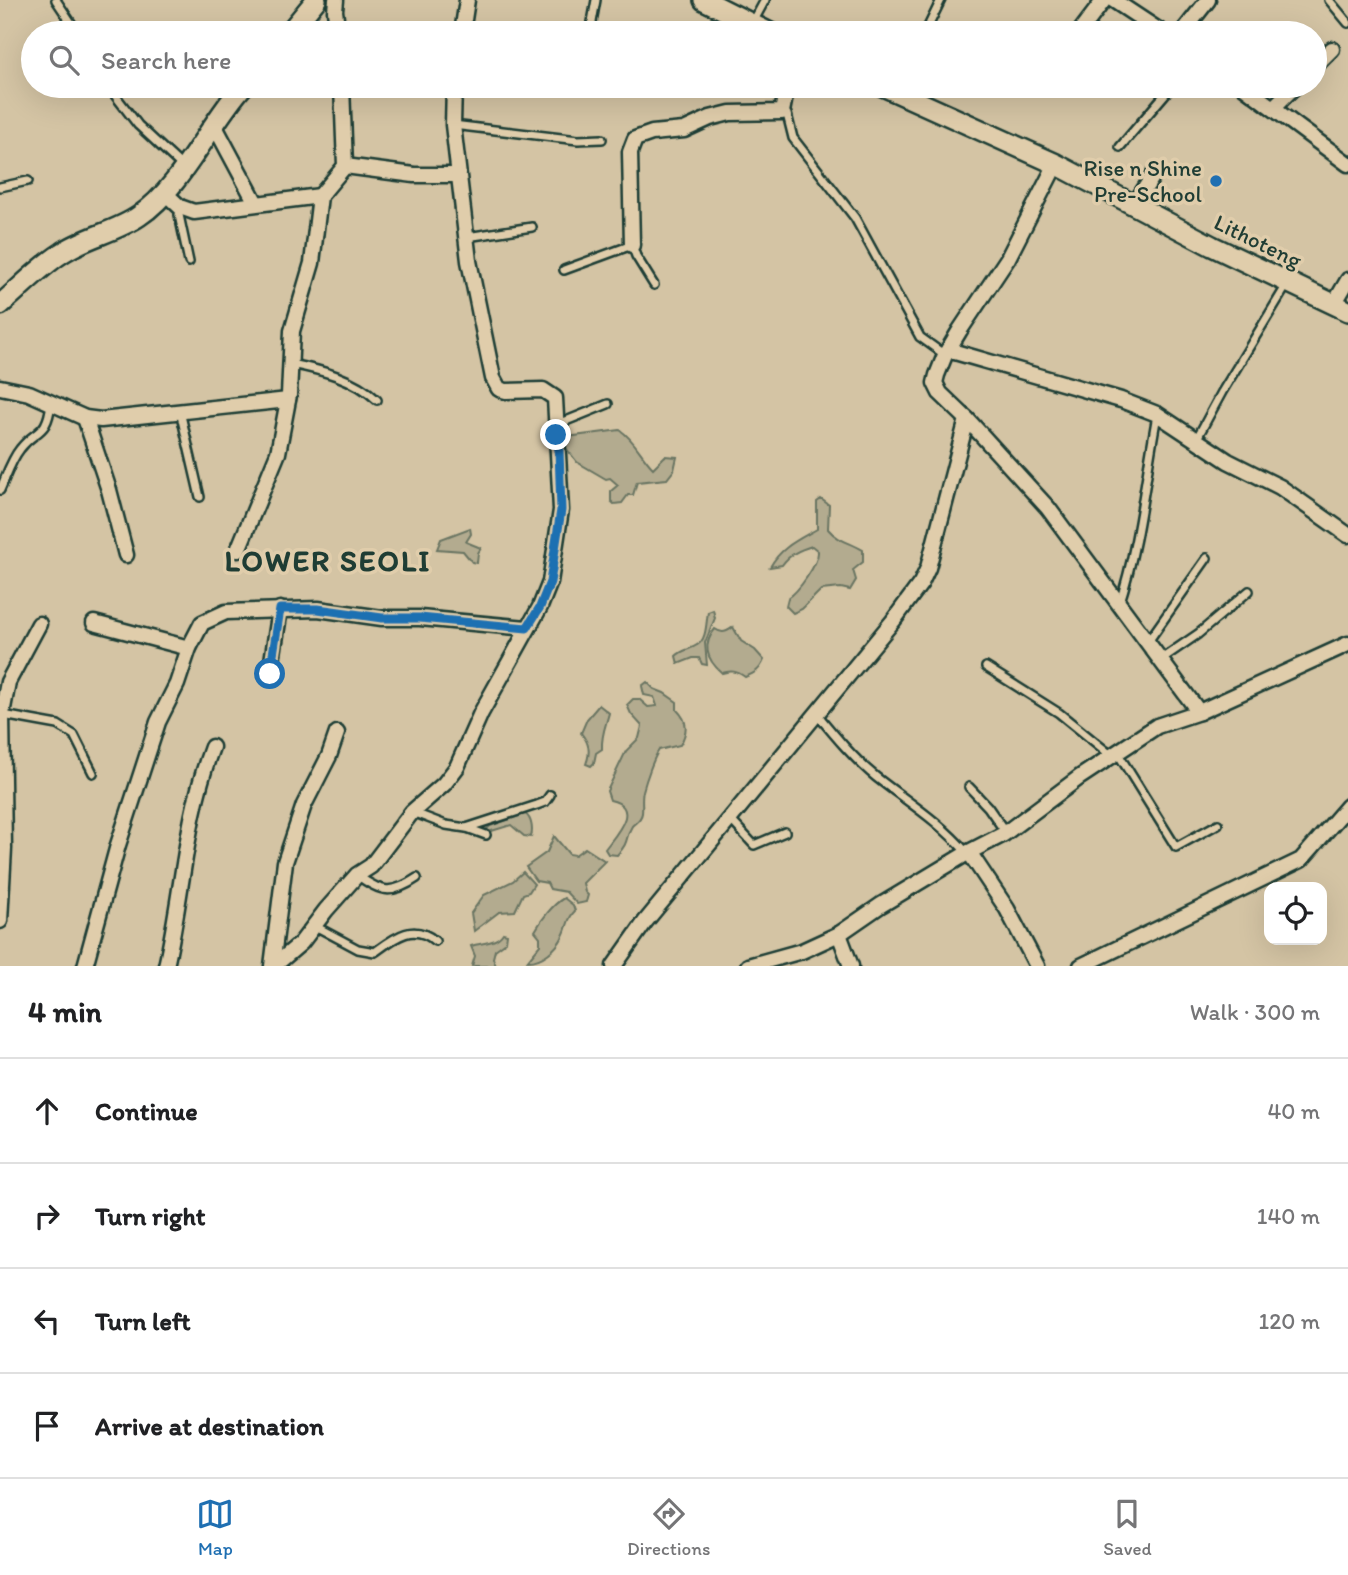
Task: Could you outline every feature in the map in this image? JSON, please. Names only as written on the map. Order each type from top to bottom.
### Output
[{"type":"main road","points":[[299,21],[316,0]]},
{"type":"main road","points":[[704,0],[745,21]]},
{"type":"main road","points":[[0,304],[62,253],[140,216],[164,193],[184,168],[234,98]]},
{"type":"main road","name":"Lithoteng","points":[[923,98],[1212,246],[1341,307]]},
{"type":"street","points":[[336,0],[336,21]]},
{"type":"street","points":[[464,21],[467,0]]},
{"type":"street","points":[[1088,21],[1104,0]]},
{"type":"street","points":[[1114,0],[1145,21]]},
{"type":"street","points":[[1191,21],[1208,0]]},
{"type":"street","points":[[1327,54],[1332,49]]},
{"type":"street","points":[[238,550],[278,453],[288,400],[292,331],[312,263],[320,196],[345,166],[342,98]]},
{"type":"street","points":[[273,966],[302,943],[357,875],[371,866],[412,812],[444,784],[457,767],[481,713],[540,607],[550,582],[561,510],[555,398],[543,390],[499,389],[493,378],[474,291],[458,175],[453,125],[454,98]]},
{"type":"street","points":[[632,246],[630,152],[635,139],[652,133],[695,127],[710,118],[730,113],[782,113],[785,98]]},
{"type":"street","points":[[1261,98],[1348,164]]},
{"type":"street","points":[[1274,107],[1283,98]]},
{"type":"street","points":[[211,127],[218,132],[256,203]]},
{"type":"street","points":[[1056,164],[1008,258],[982,294],[947,352],[935,383],[940,393],[1048,508],[1199,712]]},
{"type":"street","points":[[345,166],[414,175],[458,175]]},
{"type":"street","points":[[1134,205],[1155,173]]},
{"type":"street","points":[[164,193],[180,207],[194,212],[320,196]]},
{"type":"street","points":[[1341,307],[1348,280]]},
{"type":"street","points":[[947,352],[1121,400],[1157,414],[1228,461],[1280,487],[1348,535]]},
{"type":"street","points":[[0,387],[29,393],[85,418],[101,420],[288,400]]},
{"type":"street","points":[[85,418],[110,491],[126,555]]},
{"type":"street","points":[[614,966],[645,922],[893,621],[921,583],[942,520],[947,487],[967,419]]},
{"type":"street","points":[[270,674],[280,609]]},
{"type":"street","points":[[85,966],[118,845],[158,722],[202,624],[226,612],[318,609],[382,618],[420,618],[527,628]]},
{"type":"street","points":[[94,622],[189,648]]},
{"type":"street","points":[[0,920],[4,848],[1,714],[8,682],[39,624]]},
{"type":"street","points":[[748,966],[802,951],[839,934],[881,905],[1006,833],[1080,777],[1157,726],[1199,712],[1348,644]]},
{"type":"street","points":[[273,966],[285,862],[304,804],[329,756],[337,733]]},
{"type":"street","points":[[166,966],[192,810],[199,781],[212,747]]},
{"type":"street","points":[[1081,966],[1301,860],[1348,806]]},
{"type":"street","points":[[968,853],[1007,909],[1037,966]]},
{"type":"street","points":[[839,934],[851,966]]},
{"type":"lane","points":[[56,0],[70,21]]},
{"type":"lane","points":[[592,21],[596,0]]},
{"type":"lane","points":[[762,21],[765,0]]},
{"type":"lane","points":[[931,21],[941,0]]},
{"type":"lane","points":[[1329,0],[1348,23]]},
{"type":"lane","points":[[117,98],[138,125],[184,168]]},
{"type":"lane","points":[[1120,147],[1162,98]]},
{"type":"lane","points":[[782,113],[787,114],[793,138],[855,218],[920,337],[947,352]]},
{"type":"lane","points":[[453,125],[579,140],[601,139]]},
{"type":"lane","points":[[0,187],[28,181]]},
{"type":"lane","points":[[180,207],[179,215],[189,262]]},
{"type":"lane","points":[[467,237],[532,227]]},
{"type":"lane","points":[[564,270],[632,246],[654,285]]},
{"type":"lane","points":[[1196,440],[1222,391],[1288,282]]},
{"type":"lane","points":[[291,364],[313,368],[353,383],[377,400]]},
{"type":"lane","points":[[0,491],[20,448],[49,421],[51,403]]},
{"type":"lane","points":[[555,425],[608,404]]},
{"type":"lane","points":[[180,410],[200,498]]},
{"type":"lane","points":[[1119,606],[1137,541],[1157,414]]},
{"type":"lane","points":[[1147,643],[1207,558]]},
{"type":"lane","points":[[1160,660],[1198,634],[1249,591]]},
{"type":"lane","points":[[986,667],[1059,713],[1115,754],[1176,847],[1218,824]]},
{"type":"lane","points":[[1,714],[58,725],[74,735],[93,774]]},
{"type":"lane","points":[[817,714],[848,751],[946,830],[968,853]]},
{"type":"lane","points":[[970,787],[1006,833]]},
{"type":"lane","points":[[467,828],[545,802],[550,795]]},
{"type":"lane","points":[[412,812],[446,825],[467,828],[486,835]]},
{"type":"lane","points":[[730,819],[754,845],[785,832]]},
{"type":"lane","points":[[357,875],[386,891],[399,888],[417,878]]},
{"type":"lane","points":[[315,926],[358,948],[375,952],[402,933],[416,931],[435,941]]},
{"type":"shaded area","points":[[620,430],[630,438],[653,468],[665,456],[677,457],[674,470],[667,479],[637,482],[633,495],[628,495],[622,503],[614,504],[611,501],[611,491],[618,485],[610,478],[606,479],[577,462],[566,448],[567,437]]},
{"type":"shaded area","points":[[821,499],[829,505],[828,529],[840,539],[863,550],[863,562],[853,570],[856,580],[850,590],[821,590],[802,609],[793,613],[786,606],[788,598],[807,577],[818,551],[812,546],[792,555],[782,565],[770,567],[785,549],[817,529],[817,502]]},
{"type":"shaded area","points":[[470,528],[471,534],[466,542],[481,548],[477,563],[472,562],[463,551],[437,549],[441,539]]},
{"type":"shaded area","points":[[713,610],[715,618],[705,643],[707,665],[702,664],[699,658],[678,664],[676,656],[703,639],[708,612]]},
{"type":"shaded area","points":[[733,627],[741,641],[764,660],[757,671],[745,677],[734,672],[722,673],[708,653],[708,641],[715,629],[724,632]]},
{"type":"shaded area","points":[[647,682],[677,702],[677,710],[686,726],[684,735],[680,745],[659,750],[643,791],[641,817],[632,826],[626,843],[617,855],[608,854],[605,849],[620,829],[625,815],[624,808],[610,800],[607,791],[626,751],[639,738],[642,726],[627,705],[633,699],[639,699],[648,707],[657,706],[654,697],[644,695],[642,686]]},
{"type":"shaded area","points":[[599,705],[609,713],[602,749],[596,753],[591,766],[586,764],[588,747],[581,733],[587,719]]},
{"type":"shaded area","points":[[525,814],[531,824],[531,837],[524,836],[511,825],[488,832],[486,830],[490,826]]},
{"type":"shaded area","points":[[554,836],[569,854],[575,855],[585,848],[605,861],[583,883],[588,895],[586,902],[577,904],[566,892],[550,889],[547,883],[536,881],[526,867],[547,852]]},
{"type":"shaded area","points":[[523,872],[534,884],[529,892],[523,894],[515,911],[499,912],[474,931],[471,913],[484,895],[513,881]]},
{"type":"shaded area","points":[[564,898],[573,905],[575,911],[565,933],[553,950],[543,957],[527,961],[540,945],[540,937],[535,931],[544,917]]},
{"type":"shaded area","points":[[503,933],[507,934],[506,942],[495,950],[493,958],[496,966],[472,966],[475,956],[471,946],[493,941]]},
{"type":"place","name":"Rise n Shine Pre-School","points":[[1216,181]]},
{"type":"district","name":"LOWER SEOLI","points":[[328,560]]},
{"type":"route","points":[[270,674],[280,609],[318,609],[382,618],[420,618],[527,628],[540,607],[550,582],[561,510],[556,435]]}]
